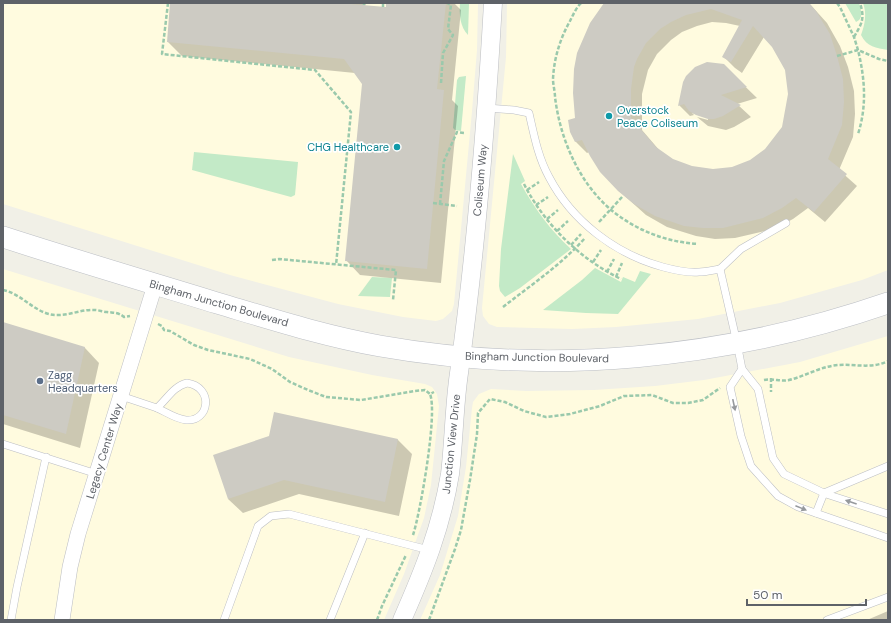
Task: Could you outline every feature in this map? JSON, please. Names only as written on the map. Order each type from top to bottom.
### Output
[{"type":"main road","name":"Bingham Junction Boulevard","points":[[3,237],[155,285],[327,334],[380,346],[461,357],[523,360],[595,359],[662,354],[737,343],[815,326],[888,303]]},
{"type":"street","name":"Coliseum Way","points":[[461,357],[467,320],[486,108],[493,3]]},
{"type":"street","name":"Legacy Center Way","points":[[62,620],[74,551],[155,285]]},
{"type":"street","name":"Junction View Drive","points":[[402,620],[431,551],[442,512],[450,472],[456,393],[461,357]]},
{"type":"lane","points":[[486,108],[514,110],[529,113],[538,150],[548,176],[571,209],[592,230],[607,242],[627,254],[650,264],[674,270],[699,272],[720,268],[741,249],[786,223]]},
{"type":"lane","points":[[720,268],[742,370],[758,389],[773,458],[784,474],[824,493],[888,514]]},
{"type":"lane","points":[[742,370],[730,388],[741,436],[752,466],[778,496],[798,507],[888,538]]},
{"type":"lane","points":[[121,396],[157,408],[180,418],[192,419],[197,417],[205,408],[206,402],[203,391],[193,384],[187,383],[181,384],[176,388],[157,408]]},
{"type":"lane","points":[[3,444],[97,474]]},
{"type":"lane","points":[[12,620],[18,581],[46,457]]},
{"type":"lane","points":[[816,513],[824,493],[888,466]]},
{"type":"lane","points":[[224,620],[258,526],[271,516],[289,514],[431,551]]},
{"type":"lane","points":[[330,620],[365,533]]},
{"type":"lane","points":[[827,620],[888,597]]},
{"type":"path","points":[[168,3],[162,54],[315,70],[351,112],[336,265]]},
{"type":"path","points":[[441,83],[443,53],[453,35],[448,29],[451,5],[447,3]]},
{"type":"path","points":[[837,3],[854,37],[864,82],[863,121],[858,134]]},
{"type":"path","points":[[854,37],[863,22],[863,12],[860,3]]},
{"type":"path","points":[[579,4],[563,33],[557,52],[553,80],[557,113],[563,134],[574,160],[600,199],[611,210],[628,222],[662,238],[680,243],[698,244]]},
{"type":"path","points":[[837,56],[858,50],[879,59],[888,61]]},
{"type":"path","points":[[440,204],[444,161],[457,132],[464,133]]},
{"type":"path","points":[[527,190],[548,176]]},
{"type":"path","points":[[524,184],[547,219],[575,249],[606,272],[621,279]]},
{"type":"path","points":[[503,307],[546,274],[575,249],[623,196]]},
{"type":"path","points":[[433,203],[457,206]]},
{"type":"path","points":[[593,262],[607,242]]},
{"type":"path","points":[[606,272],[619,249]]},
{"type":"path","points":[[616,277],[627,254]]},
{"type":"path","points":[[272,260],[279,259],[396,270],[393,300]]},
{"type":"path","points":[[3,290],[9,291],[35,308],[52,314],[58,315],[96,310],[119,313],[124,317],[129,316],[144,320],[162,326],[164,330],[170,331],[194,345],[208,350],[250,359],[272,369],[290,382],[302,388],[326,396],[361,400],[415,390],[425,390],[430,394],[432,399],[432,424],[420,506],[415,529],[404,562],[382,606],[377,620]]},
{"type":"path","points":[[771,394],[771,378],[788,381],[811,371],[838,365],[866,367],[888,361]]},
{"type":"path","points":[[429,620],[461,530],[477,434],[478,413],[490,399],[505,402],[524,411],[546,417],[570,414],[600,406],[624,396],[652,395],[673,403],[688,403],[703,400],[719,388]]},
{"type":"path","points":[[430,394],[434,392]]},
{"type":"shaded area","points":[[3,3],[478,3],[477,50],[472,111],[454,304],[452,311],[443,319],[436,321],[403,317],[338,304],[230,275],[3,204]]},
{"type":"shaded area","points":[[507,3],[888,3],[888,270],[862,280],[780,303],[698,319],[616,327],[572,329],[497,327],[489,324],[483,316],[482,308],[506,57]]},
{"type":"shaded area","points":[[3,269],[289,357],[372,375],[425,384],[432,387],[437,394],[439,406],[431,485],[424,518],[404,574],[384,620],[3,620]]},
{"type":"shaded area","points":[[888,336],[888,620],[420,620],[440,575],[458,516],[466,467],[473,402],[479,394],[491,389],[526,391],[594,390],[655,386],[704,380],[800,362]]},
{"type":"green space","points":[[460,3],[469,3],[468,35],[463,28],[461,20]]},
{"type":"green space","points":[[845,3],[859,3],[861,17],[859,21],[856,22]]},
{"type":"green space","points":[[863,3],[888,3],[888,50],[876,48],[863,39],[861,35],[864,27],[865,11]]},
{"type":"green space","points":[[466,76],[461,131],[453,128],[457,80],[459,77]]},
{"type":"green space","points":[[194,152],[298,162],[295,195],[291,197],[192,170]]},
{"type":"green space","points":[[513,154],[525,181],[521,184],[526,193],[537,211],[563,242],[571,249],[520,288],[505,297],[500,291],[499,286],[501,249]]},
{"type":"green space","points":[[595,268],[621,282],[623,277],[635,282],[640,271],[651,274],[618,314],[543,310],[582,280]]},
{"type":"green space","points":[[372,277],[392,278],[390,297],[358,296]]},
{"type":"building","name":"CHG Healthcare","points":[[170,3],[350,3],[386,7],[386,3],[446,3],[437,89],[444,90],[427,269],[345,261],[362,84],[344,59],[167,42]]},
{"type":"building","name":"Overstock Peace Coliseum","points":[[604,3],[809,3],[816,11],[830,34],[843,79],[844,102],[842,125],[828,159],[847,174],[814,212],[796,198],[782,208],[763,218],[723,228],[684,226],[655,216],[634,204],[618,191],[600,172],[582,140],[575,142],[570,132],[568,120],[575,118],[573,93],[574,69],[577,53],[590,23]],"holes":[[[711,9],[742,20],[722,57],[731,62],[753,26],[772,47],[785,70],[788,94],[782,127],[765,149],[750,160],[732,167],[713,169],[692,166],[673,159],[656,147],[631,118],[631,89],[634,67],[637,59],[646,43],[660,29],[686,15]]]},
{"type":"building","points":[[707,62],[724,64],[747,87],[721,95],[741,105],[723,116],[714,119],[708,119],[696,115],[689,111],[684,104],[678,106],[683,82],[686,76],[695,67]]},
{"type":"building","name":"Zagg Headquarters","points":[[3,322],[85,347],[66,434],[3,415]]},
{"type":"building","points":[[274,412],[398,439],[385,502],[284,480],[228,499],[213,455],[269,436]]},
{"type":"place","name":"Overstock Peace Coliseum","points":[[609,116]]},
{"type":"place","name":"CHG Healthcare","points":[[397,147]]},
{"type":"place","name":"Zagg Headquarters","points":[[40,381]]}]
